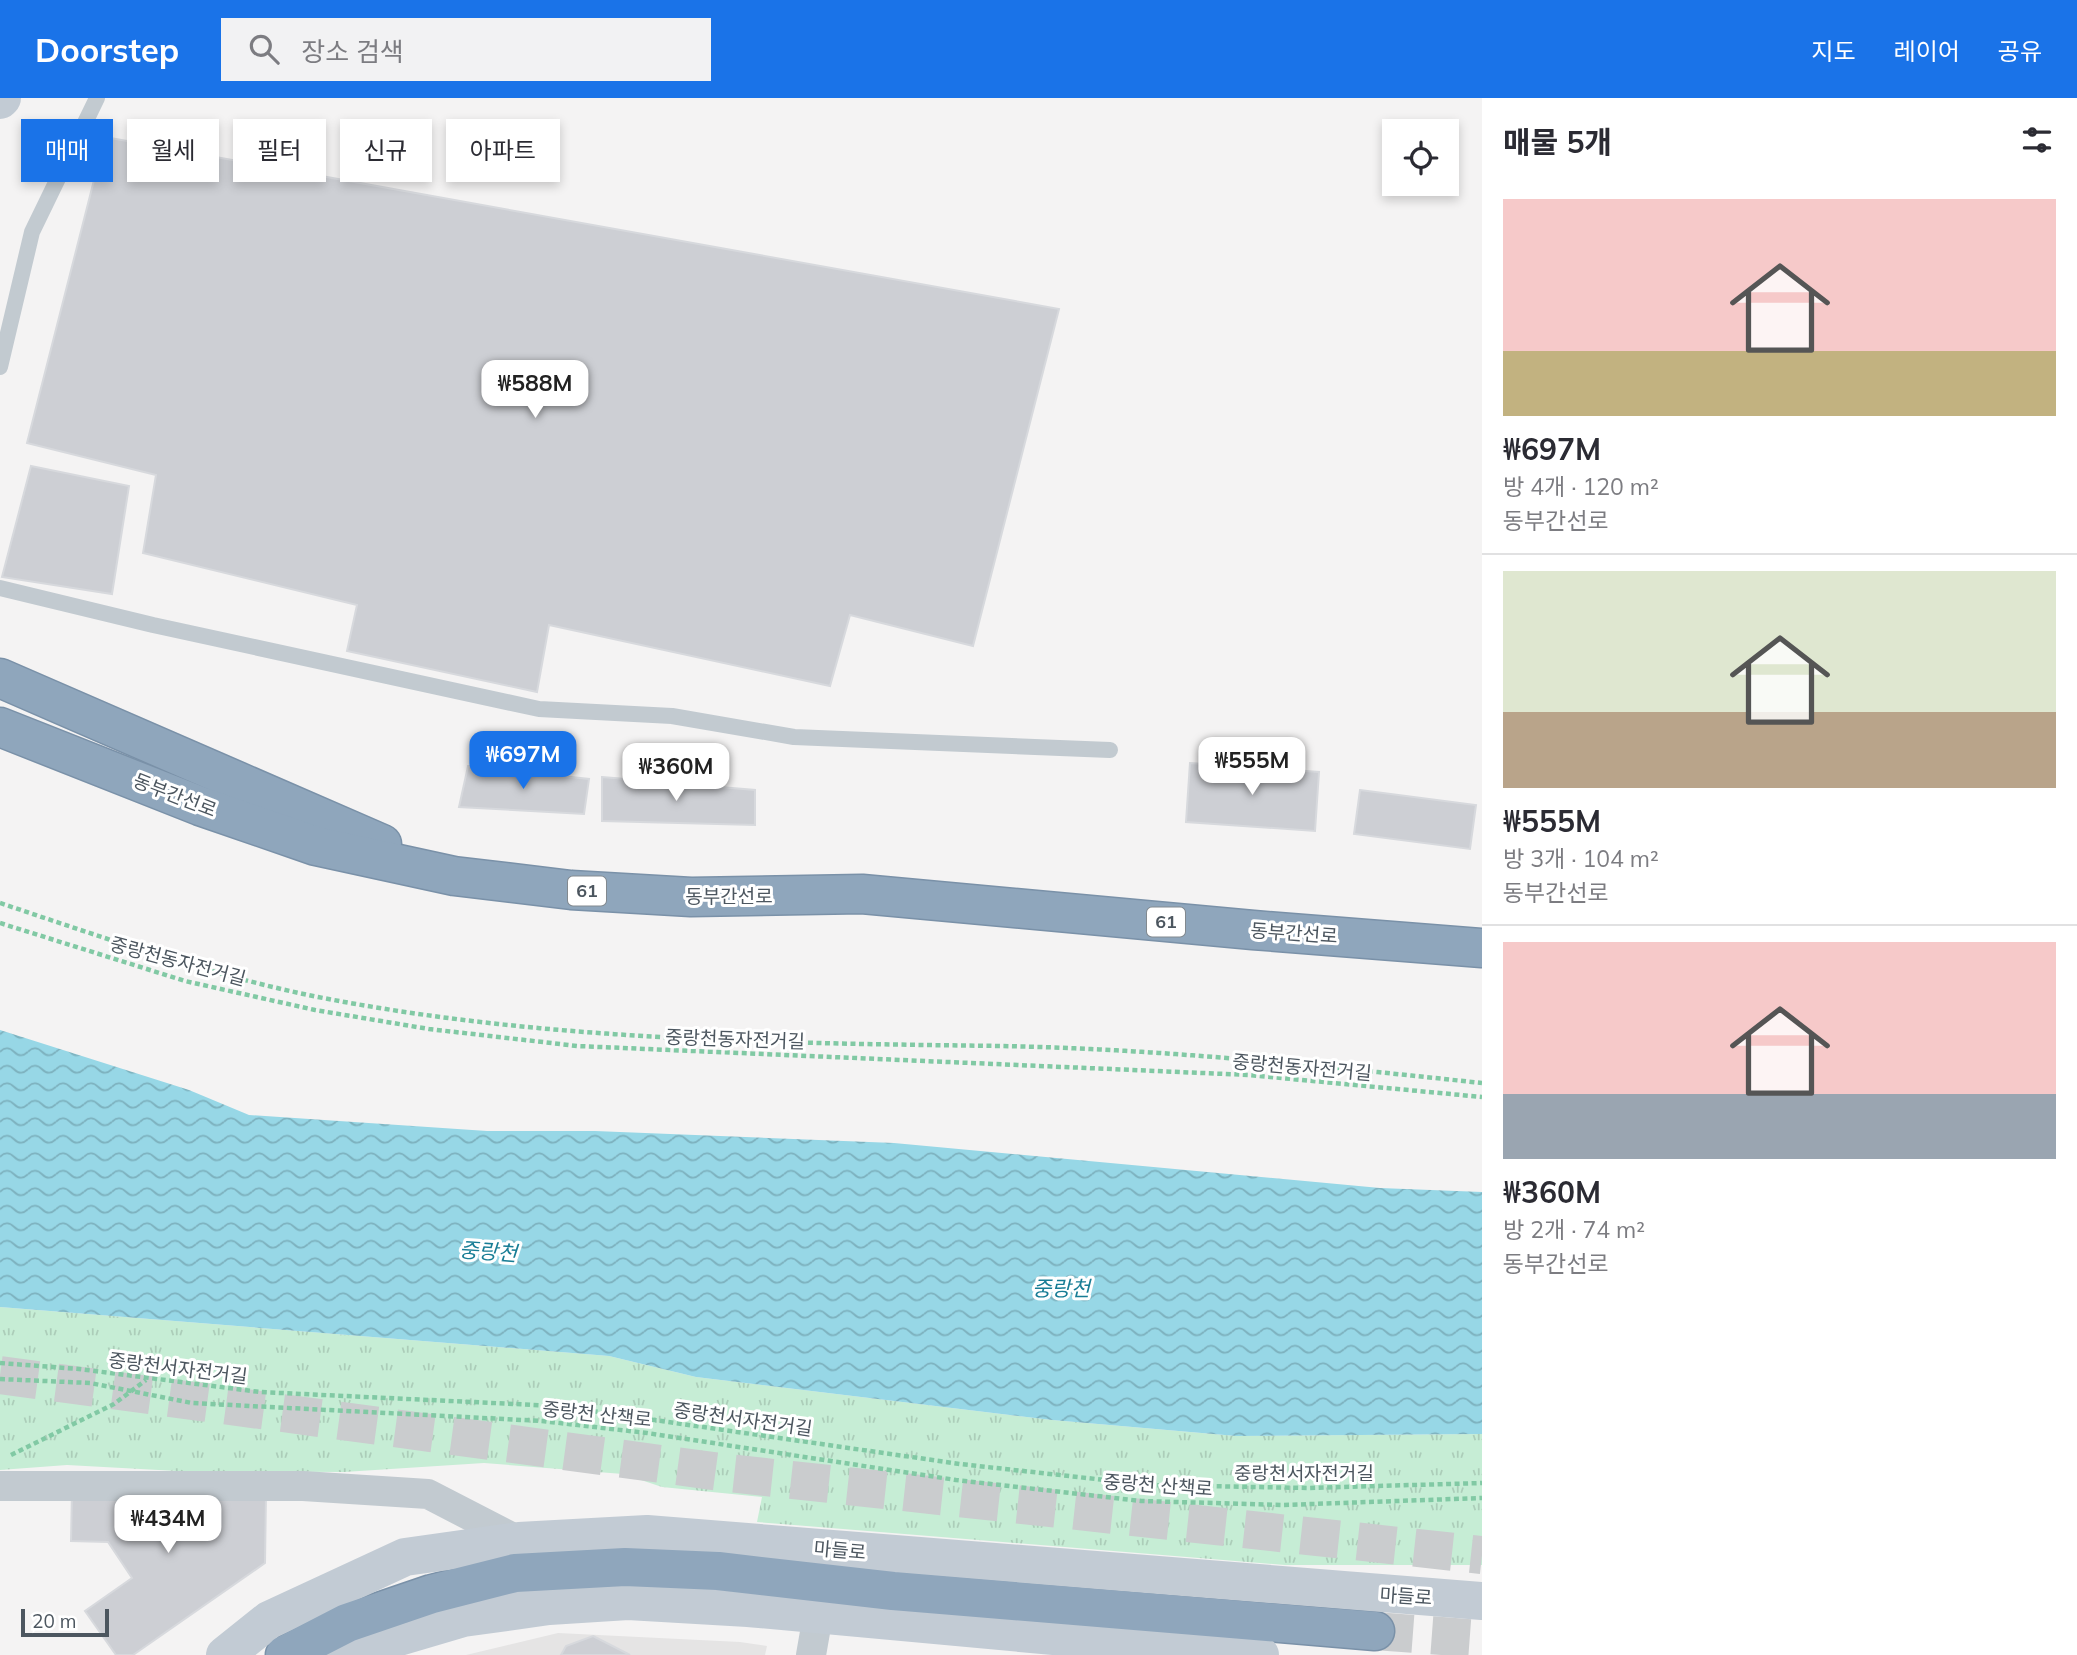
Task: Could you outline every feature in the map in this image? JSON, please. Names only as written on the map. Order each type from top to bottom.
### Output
[{"type":"highway","points":[[0,678],[454,876]]},
{"type":"highway","name":"동부간선로","points":[[0,727],[200,806],[316,846],[454,876],[571,890],[691,897],[862,894],[1482,948]]},
{"type":"highway","points":[[285,1655],[347,1623],[456,1588],[515,1573],[625,1567],[718,1571],[893,1591],[1374,1631]]},
{"type":"main road","name":"마들로","points":[[225,1655],[269,1620],[405,1557],[519,1541],[647,1534],[1482,1601]]},
{"type":"main road","points":[[338,1655],[463,1618],[549,1606],[628,1601],[818,1615],[1260,1655]]},
{"type":"street","points":[[0,1486],[303,1486],[428,1494],[519,1541]]},
{"type":"street","points":[[811,1655],[818,1615]]},
{"type":"lane","points":[[0,368],[32,232],[97,98]]},
{"type":"lane","points":[[0,588],[153,625],[539,709],[672,716],[793,737],[1110,750]]},
{"type":"path","points":[[0,903],[205,971],[320,997],[453,1017],[594,1033],[747,1042],[1127,1052],[1270,1062],[1482,1083]]},
{"type":"path","name":"중랑천동자전거길","points":[[0,923],[185,981],[315,1010],[429,1029],[577,1046],[1249,1075],[1482,1097]]},
{"type":"path","name":"중랑천서자전거길","points":[[0,1363],[79,1369],[147,1380],[260,1392],[557,1406],[960,1464],[1150,1485],[1309,1488],[1482,1483]]},
{"type":"path","name":"중랑천 산책로","points":[[0,1379],[90,1383],[192,1403],[475,1416],[647,1433],[956,1480],[1141,1501],[1284,1505],[1482,1497]]},
{"type":"path","points":[[0,1461],[114,1404],[147,1380]]},
{"type":"shaded area","points":[[558,1633],[740,1642],[767,1646],[765,1655],[466,1655]]},
{"type":"green space","points":[[0,1307],[609,1356],[696,1377],[1052,1420],[1236,1436],[1482,1434],[1482,1565],[1285,1565],[757,1522],[762,1497],[662,1487],[623,1474],[484,1463],[344,1472],[177,1471],[67,1465],[0,1470]]},
{"type":"water","name":"중랑천","points":[[0,1030],[189,1090],[249,1115],[487,1131],[595,1131],[894,1143],[1380,1188],[1482,1192],[1482,1434],[1236,1436],[1052,1420],[696,1377],[609,1356],[0,1307]]},
{"type":"building","points":[[113,138],[127,141],[127,182],[219,182],[219,158],[233,160],[233,182],[326,182],[326,177],[340,179],[340,182],[355,182],[1059,309],[973,646],[850,615],[830,686],[549,625],[537,692],[347,651],[357,605],[143,553],[156,475],[27,443],[94,182],[113,182]]},
{"type":"building","points":[[31,466],[129,486],[112,594],[2,577]]},
{"type":"building","points":[[1190,763],[1319,772],[1315,831],[1186,822]]},
{"type":"building","points":[[468,766],[589,779],[584,814],[459,807]]},
{"type":"building","points":[[602,777],[755,790],[755,825],[602,821]]},
{"type":"building","points":[[1360,790],[1476,805],[1470,849],[1354,834]]},
{"type":"building","points":[[72,1491],[266,1493],[265,1563],[133,1655],[116,1655],[85,1611],[132,1578],[108,1542],[71,1541]]},
{"type":"building","points":[[593,1636],[630,1655],[561,1655],[566,1646]]},
{"type":"tunnel","points":[[0,1375],[728,1473],[1482,1555]]},
{"type":"tunnel","points":[[1375,1631],[1482,1639]]}]
